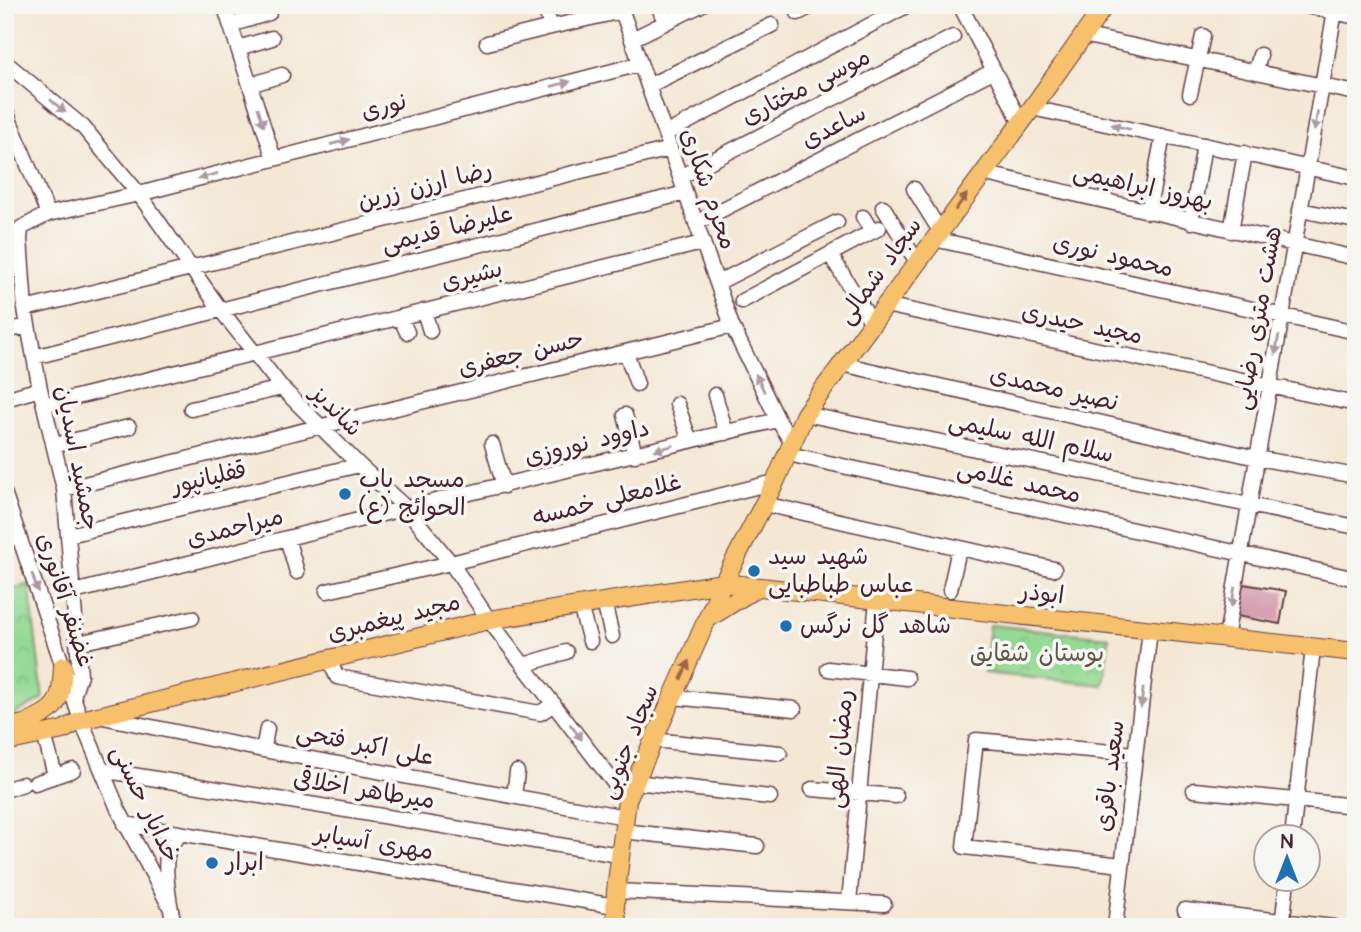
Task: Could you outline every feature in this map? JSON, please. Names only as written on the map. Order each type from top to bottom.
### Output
[{"type":"main road","name":"سجاد شمالی","points":[[723,583],[775,482],[805,414],[1105,5]]},
{"type":"main road","name":"ابوذر","points":[[723,583],[1356,652]]},
{"type":"main road","name":"مجید پیغمبری","points":[[5,742],[63,730],[90,718],[489,620],[723,583]]},
{"type":"main road","name":"سجاد جنوبی","points":[[618,927],[615,898],[619,855],[625,816],[635,782],[723,583]]},
{"type":"main road","points":[[707,619],[758,587]]},
{"type":"main road","points":[[14,726],[53,707],[61,695],[63,666]]},
{"type":"main road","name":"مجید پیغمبری","points":[[14,726],[61,716],[90,718]]},
{"type":"street","points":[[224,5],[274,159]]},
{"type":"street","points":[[544,5],[551,27]]},
{"type":"street","points":[[632,39],[663,16],[701,5]]},
{"type":"street","points":[[798,13],[814,5]]},
{"type":"street","points":[[665,134],[908,5]]},
{"type":"street","points":[[960,5],[993,71],[1026,115],[1163,136],[1356,178]]},
{"type":"street","points":[[1302,5],[1335,9],[1356,17]]},
{"type":"street","name":"هشت متری رضایی","points":[[1226,638],[1335,9]]},
{"type":"street","name":"محرم شکاری","points":[[487,43],[622,11],[733,326],[790,449]]},
{"type":"street","points":[[231,25],[269,13]]},
{"type":"street","points":[[648,86],[772,25]]},
{"type":"street","points":[[1082,35],[1356,93]]},
{"type":"street","points":[[1190,94],[1203,36]]},
{"type":"street","name":"موسی مختاری","points":[[680,177],[953,37]]},
{"type":"street","points":[[238,48],[272,38]]},
{"type":"street","points":[[1256,72],[1260,55]]},
{"type":"street","name":"شاندیز","points":[[5,62],[83,127],[139,194],[253,354],[320,427],[406,508],[451,563],[489,620],[554,704],[625,816]]},
{"type":"street","name":"نوری","points":[[22,228],[48,214],[139,194],[640,64]]},
{"type":"street","name":"ساعدی","points":[[696,223],[993,71]]},
{"type":"street","points":[[250,85],[282,75]]},
{"type":"street","points":[[5,109],[12,142],[48,214]]},
{"type":"street","points":[[1148,212],[1163,136]]},
{"type":"street","points":[[1191,222],[1204,145]]},
{"type":"street","name":"رضا ارزن زرین","points":[[25,309],[670,149]]},
{"type":"street","points":[[1231,231],[1245,153]]},
{"type":"street","name":"بهروز ابراهیمی","points":[[982,173],[1356,258]]},
{"type":"street","points":[[914,188],[937,235]]},
{"type":"street","name":"علیرضا قدیمی","points":[[34,357],[685,193]]},
{"type":"street","points":[[883,206],[917,262]]},
{"type":"street","points":[[1300,210],[1356,221]]},
{"type":"street","points":[[742,301],[876,230],[863,217]]},
{"type":"street","points":[[717,283],[837,222]]},
{"type":"street","name":"جمشید اسدیان","points":[[22,228],[20,239],[25,309],[40,389],[64,489],[80,675],[74,697]]},
{"type":"street","name":"محمود نوری","points":[[937,235],[1281,317],[1356,332]]},
{"type":"street","name":"بشیری","points":[[44,405],[702,243]]},
{"type":"street","points":[[830,254],[872,323]]},
{"type":"street","name":"مجید حیدری","points":[[885,305],[1356,404]]},
{"type":"street","points":[[424,311],[430,331]]},
{"type":"street","points":[[400,317],[407,332]]},
{"type":"street","points":[[5,331],[28,326]]},
{"type":"street","name":"حسن جعفری","points":[[64,489],[733,326]]},
{"type":"street","points":[[626,352],[637,384]]},
{"type":"street","name":"نصیر محمدی","points":[[842,364],[1257,458],[1356,476]]},
{"type":"street","points":[[191,409],[282,388]]},
{"type":"street","points":[[5,399],[40,389]]},
{"type":"street","points":[[715,395],[726,433]]},
{"type":"street","points":[[677,404],[690,441]]},
{"type":"street","name":"سلام الله سلیمی","points":[[805,414],[1248,507],[1356,527]]},
{"type":"street","points":[[625,415],[635,455]]},
{"type":"street","name":"داوود نوروزی","points":[[406,508],[778,420]]},
{"type":"street","points":[[55,444],[129,426]]},
{"type":"street","points":[[492,444],[504,486]]},
{"type":"street","name":"محمد غلامی","points":[[790,449],[1240,555],[1356,579]]},
{"type":"street","name":"قفلیانپور","points":[[69,535],[359,466]]},
{"type":"street","name":"غلامعلی خمسه","points":[[327,591],[451,563],[775,482]]},
{"type":"street","name":"غضنفر آقانوری","points":[[5,495],[74,697],[90,718]]},
{"type":"street","points":[[764,504],[1054,569]]},
{"type":"street","name":"میراحمدی","points":[[74,593],[406,508]]},
{"type":"street","points":[[287,538],[297,572]]},
{"type":"street","points":[[950,590],[959,549]]},
{"type":"street","name":"رمضان الهی","points":[[849,902],[877,600]]},
{"type":"street","points":[[604,602],[612,636]]},
{"type":"street","points":[[580,606],[590,641]]},
{"type":"street","points":[[78,643],[192,618]]},
{"type":"street","name":"سعید باقری","points":[[1115,927],[1150,630]]},
{"type":"street","points":[[1293,824],[1313,648]]},
{"type":"street","points":[[524,665],[566,652]]},
{"type":"street","points":[[330,659],[337,677],[540,713],[554,704]]},
{"type":"street","points":[[828,670],[907,678]]},
{"type":"street","points":[[673,697],[794,709]]},
{"type":"street","name":"علی اکبر فتحی","points":[[90,718],[625,816],[757,846]]},
{"type":"street","name":"خدایار حسنی","points":[[90,718],[102,770],[125,824],[170,907]]},
{"type":"street","points":[[263,750],[267,729]]},
{"type":"street","points":[[44,734],[55,775]]},
{"type":"street","points":[[653,740],[779,753]]},
{"type":"street","points":[[1122,866],[964,847],[976,740],[1135,754]]},
{"type":"street","points":[[5,788],[73,770]]},
{"type":"street","name":"میرطاهر اخلاقی","points":[[102,770],[619,855]]},
{"type":"street","points":[[514,796],[517,772]]},
{"type":"street","points":[[635,782],[770,797]]},
{"type":"street","points":[[812,789],[896,796]]},
{"type":"street","points":[[1194,790],[1356,806]]},
{"type":"street","name":"مهری آسیابر","points":[[125,824],[615,898],[884,904]]},
{"type":"street","name":"خدایار حسنی","points":[[175,927],[170,907],[167,852],[181,834]]},
{"type":"street","points":[[1283,923],[1286,894]]},
{"type":"street","points":[[1185,910],[1334,927]]},
{"type":"green space","points":[[29,584],[43,699],[5,719],[5,591]]},
{"type":"green space","name":"بوستان شقایق","points":[[989,625],[1109,637],[1103,685],[984,673]]},
{"type":"building","points":[[1243,584],[1286,591],[1280,624],[1237,616]]},
{"type":"place","name":"مسجد باب الحوائج (ع)","points":[[345,494]]},
{"type":"place","name":"شهید سید عباس طباطبایی","points":[[754,571]]},
{"type":"place","name":"شاهد گل نرگس","points":[[786,626]]},
{"type":"place","name":"ابرار","points":[[212,863]]}]
